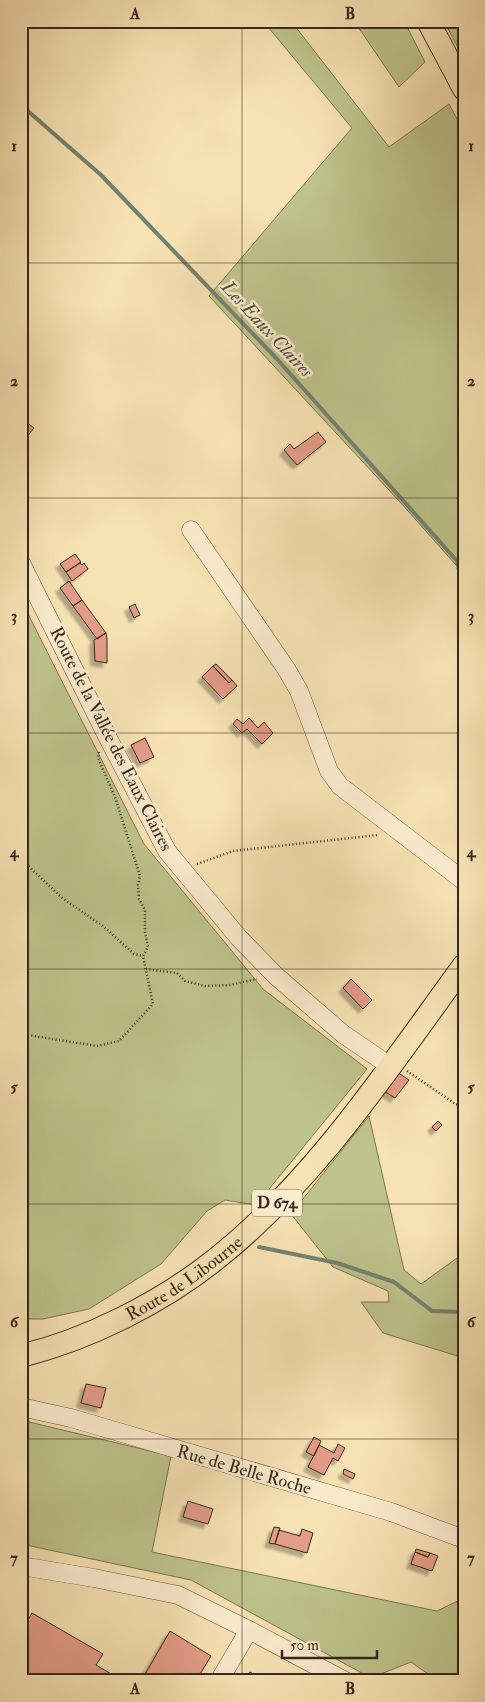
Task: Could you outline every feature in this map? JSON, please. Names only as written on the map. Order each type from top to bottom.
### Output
[{"type":"main road","points":[[428,21],[464,89]]},
{"type":"main road","name":"Route de Libourne","points":[[21,1356],[82,1337],[166,1294],[216,1259],[261,1220],[294,1186],[332,1142],[464,965]]},
{"type":"street","points":[[191,530],[287,670],[299,691],[329,771],[340,786],[464,881]]},
{"type":"street","name":"Route de la Vallée des Eaux Claires","points":[[21,563],[107,736],[167,851],[239,938],[273,973],[343,1034],[392,1064]]},
{"type":"street","name":"Rue de Belle Roche","points":[[21,1407],[71,1418],[391,1512],[464,1539]]},
{"type":"street","points":[[21,1566],[178,1595],[345,1681]]},
{"type":"street","points":[[219,1681],[249,1630]]},
{"type":"path","points":[[21,1034],[97,1046],[119,1041],[153,1004],[144,956],[148,947],[145,932],[145,910],[139,899],[138,885],[140,876],[115,797],[98,758],[100,748],[107,736]]},
{"type":"path","points":[[182,870],[233,851],[377,836],[392,826]]},
{"type":"path","points":[[21,859],[61,897],[104,927],[134,954],[144,956]]},
{"type":"path","points":[[146,969],[177,973],[185,980],[205,986],[230,985],[251,981],[273,973]]},
{"type":"path","points":[[392,1064],[454,1104],[464,1108]]},
{"type":"green space","points":[[263,21],[291,21],[389,147],[449,104],[464,132],[464,574],[400,502],[209,296],[352,128]]},
{"type":"green space","points":[[354,21],[404,21],[425,62],[399,87]]},
{"type":"green space","points":[[444,21],[464,21],[464,59]]},
{"type":"green space","points":[[21,600],[144,844],[263,989],[367,1069],[256,1205],[225,1200],[207,1211],[161,1264],[89,1309],[43,1319],[21,1319]]},
{"type":"green space","points":[[369,1116],[404,1270],[421,1284],[464,1253],[464,1358],[383,1333],[361,1302],[389,1302],[388,1291],[333,1267],[291,1214]]},
{"type":"green space","points":[[21,1420],[171,1456],[152,1552],[437,1611],[464,1598],[464,1681],[438,1681],[411,1662],[371,1678],[191,1580],[21,1544]]},
{"type":"building","points":[[21,418],[34,428],[21,444]]},
{"type":"building","points":[[318,432],[326,442],[297,465],[284,450],[290,444],[294,449]]},
{"type":"building","points":[[75,554],[81,562],[66,572],[60,564]]},
{"type":"building","points":[[80,563],[82,565],[84,563],[88,569],[72,581],[66,572]]},
{"type":"building","points":[[69,581],[82,600],[73,606],[60,588]]},
{"type":"building","points":[[82,600],[106,633],[97,639],[73,606]]},
{"type":"building","points":[[135,604],[140,615],[134,618],[129,607]]},
{"type":"building","points":[[106,633],[107,663],[95,661],[94,640]]},
{"type":"building","points":[[216,664],[232,680],[229,683],[213,666]]},
{"type":"building","points":[[213,666],[229,683],[232,680],[237,686],[223,699],[202,677]]},
{"type":"building","points":[[249,718],[258,728],[264,722],[273,733],[262,744],[247,729],[242,733],[233,724],[237,719],[243,724]]},
{"type":"building","points":[[145,738],[154,757],[140,763],[131,745]]},
{"type":"building","points":[[351,979],[372,1000],[363,1009],[343,988]]},
{"type":"building","points":[[397,1072],[409,1080],[395,1098],[384,1091]]},
{"type":"building","points":[[438,1121],[442,1125],[436,1131],[432,1127]]},
{"type":"building","points":[[86,1384],[106,1388],[101,1408],[81,1403]]},
{"type":"building","points":[[314,1437],[321,1441],[314,1456],[306,1452]]},
{"type":"building","points":[[338,1444],[345,1448],[338,1461],[333,1458],[324,1475],[308,1467],[319,1445],[334,1453]]},
{"type":"building","points":[[344,1469],[355,1474],[353,1479],[343,1474]]},
{"type":"building","points":[[188,1501],[213,1509],[208,1524],[183,1517]]},
{"type":"building","points":[[274,1527],[280,1528],[275,1544],[269,1543]]},
{"type":"building","points":[[302,1529],[313,1533],[307,1553],[275,1544],[279,1530],[300,1536]]},
{"type":"building","points":[[416,1549],[430,1553],[428,1557],[415,1552]]},
{"type":"building","points":[[415,1552],[428,1557],[430,1553],[438,1556],[432,1571],[411,1564]]},
{"type":"building","points":[[32,1613],[103,1654],[96,1665],[118,1678],[116,1681],[21,1681],[21,1632]]},
{"type":"building","points":[[170,1631],[211,1656],[196,1681],[141,1681]]},
{"type":"building","points":[[250,1672],[264,1681],[245,1681]]},
{"type":"waterway","name":"Les Eaux Claires","points":[[21,105],[101,175],[277,359],[457,561],[464,593]]},
{"type":"waterway","name":"Les Eaux Claires","points":[[259,1247],[337,1263],[394,1282],[432,1311],[464,1312]]}]
